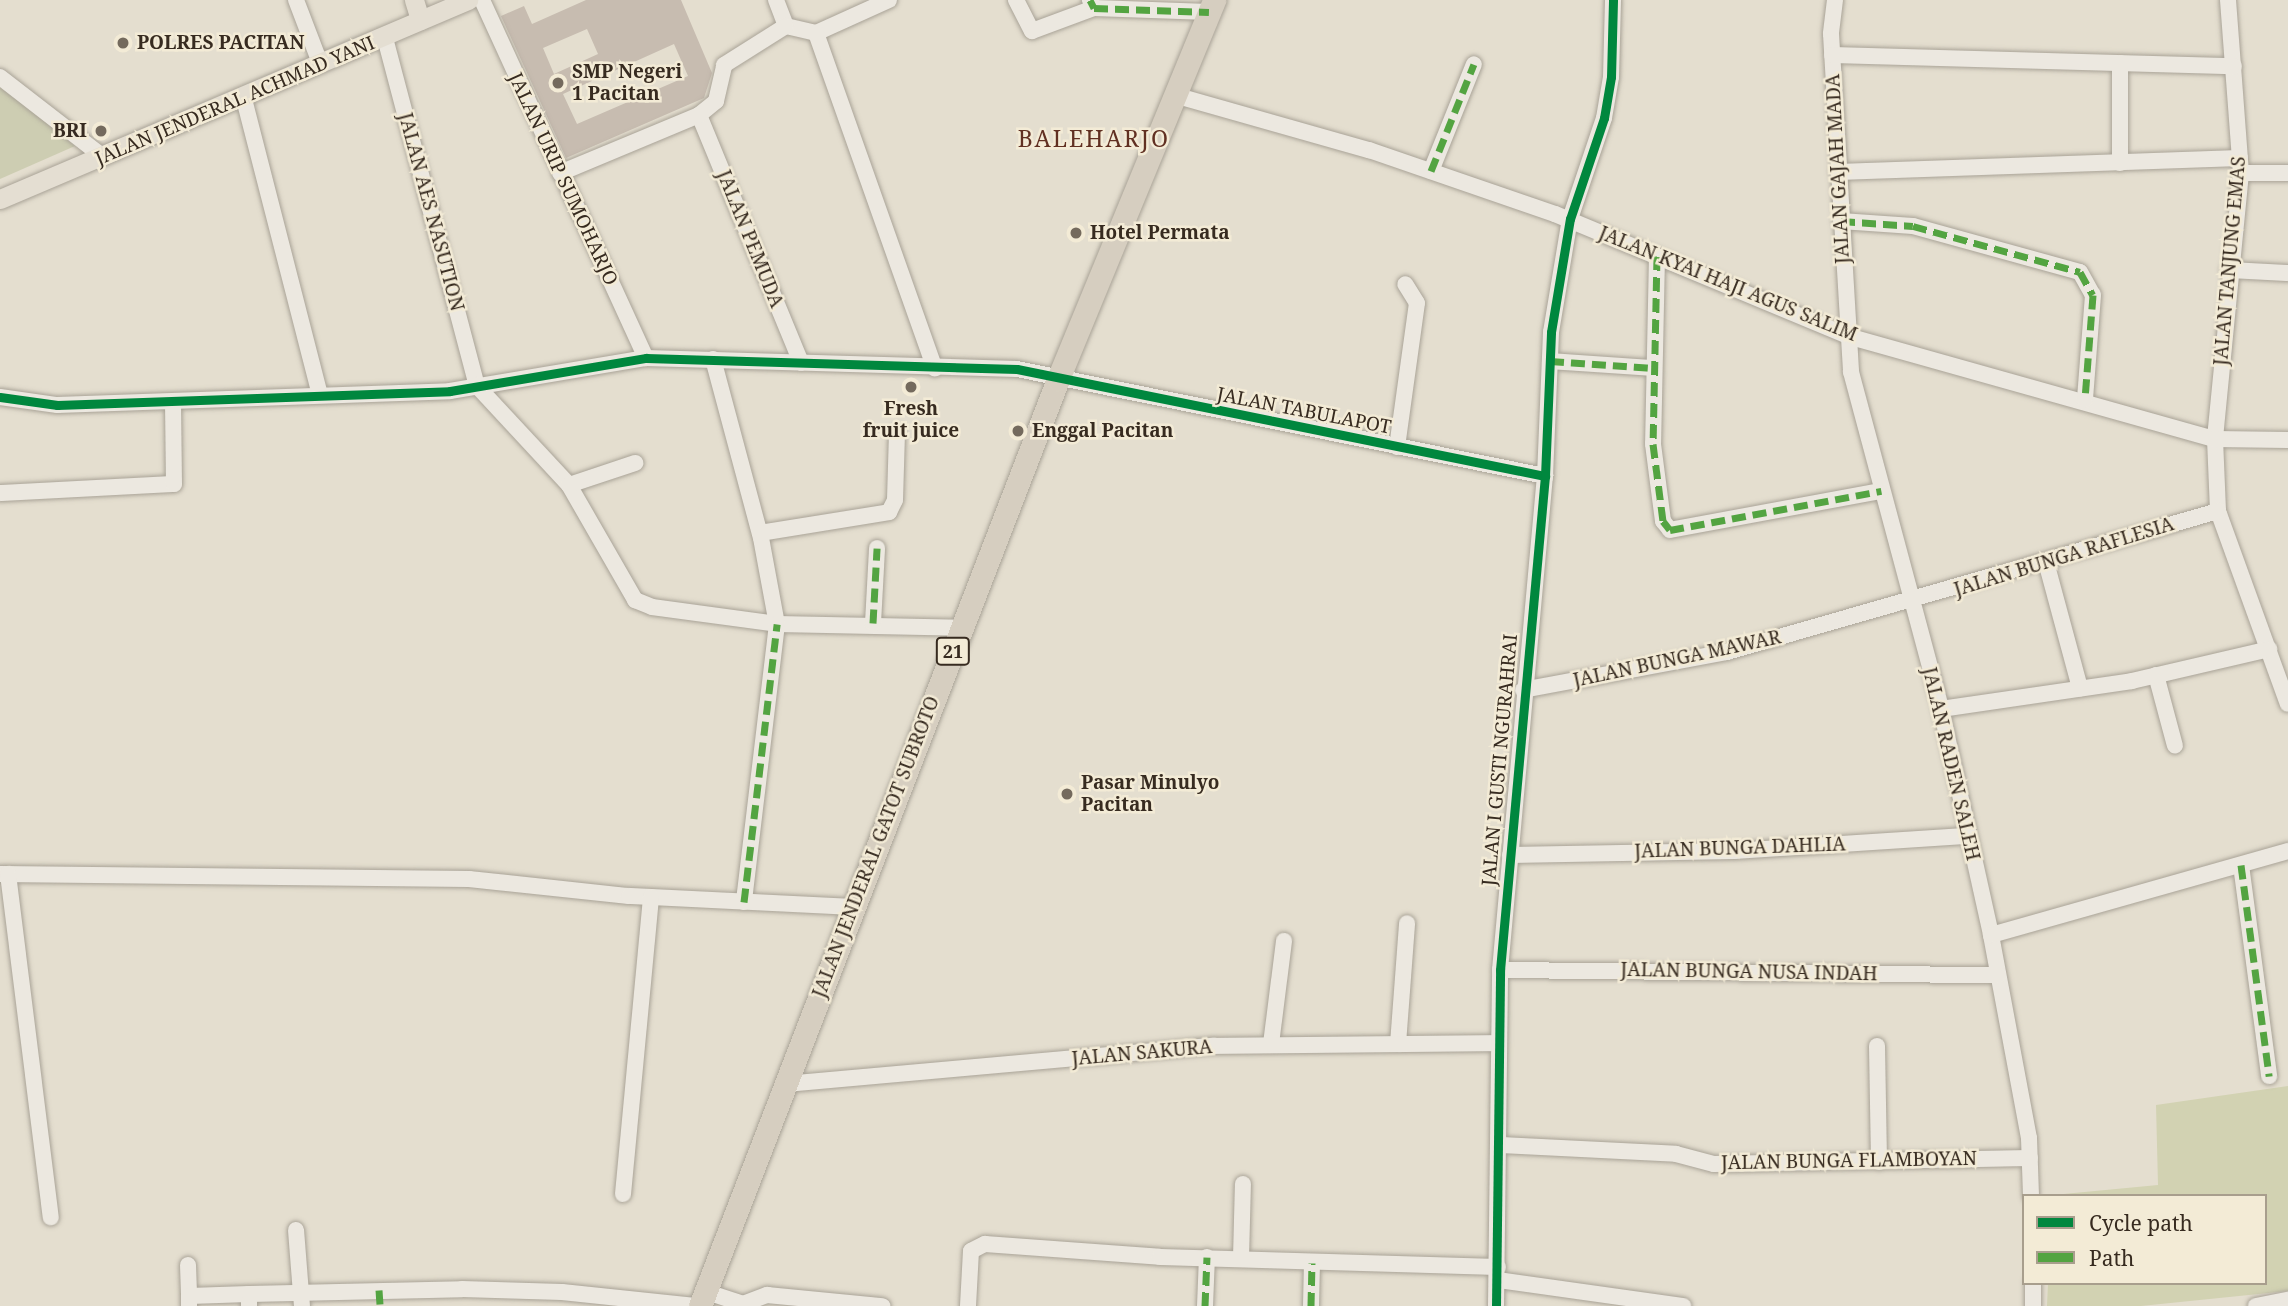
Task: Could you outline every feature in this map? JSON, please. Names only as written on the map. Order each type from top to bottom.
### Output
[{"type":"highway","name":"JALAN JENDERAL GATOT SUBROTO","points":[[692,1302],[785,1084],[1058,379],[1212,6]]},
{"type":"main road","points":[[414,0],[421,20]]},
{"type":"main road","name":"JALAN JENDERAL ACHMAD YANI","points":[[0,200],[244,99],[320,63],[468,0]]},
{"type":"street","points":[[296,0],[320,63]]},
{"type":"street","name":"JALAN URIP SUMOHARJO","points":[[482,0],[646,358]]},
{"type":"street","points":[[776,0],[786,26]]},
{"type":"street","points":[[559,173],[699,115],[716,100],[724,65],[786,26],[816,33],[889,0]]},
{"type":"street","points":[[1016,0],[1032,31],[1092,4],[1212,6]]},
{"type":"street","name":"JALAN I GUSTI NGURAHRAI","points":[[1496,1306],[1501,1144],[1500,970],[1523,690],[1545,476],[1550,361],[1570,219],[1604,118],[1611,77],[1613,0]]},
{"type":"street","name":"JALAN GAJAH MADA","points":[[1835,0],[1832,55],[1841,220],[1851,337]]},
{"type":"street","name":"JALAN TANJUNG EMAS","points":[[2228,0],[2241,166],[2215,439],[2218,511],[2288,704]]},
{"type":"street","points":[[816,33],[935,369]]},
{"type":"street","name":"JALAN AES NASUTION","points":[[384,37],[477,386]]},
{"type":"street","points":[[1832,55],[2234,66]]},
{"type":"street","points":[[2120,63],[2120,163]]},
{"type":"street","points":[[1431,171],[1474,64]]},
{"type":"street","points":[[0,77],[103,157]]},
{"type":"street","name":"JALAN KYAI HAJI AGUS SALIM","points":[[1174,95],[1431,171],[1570,219],[1851,337],[2085,400],[2215,439],[2288,440]]},
{"type":"street","points":[[244,99],[320,394]]},
{"type":"street","name":"JALAN PEMUDA","points":[[699,115],[801,363]]},
{"type":"street","points":[[1838,172],[2120,163],[2241,166],[2288,173]]},
{"type":"street","points":[[1841,220],[1913,226],[2080,272],[2094,295],[2085,400]]},
{"type":"street","points":[[1657,256],[1653,444],[1664,520],[1670,530],[1881,491]]},
{"type":"street","points":[[2229,270],[2288,273]]},
{"type":"street","points":[[1397,447],[1417,303],[1405,284]]},
{"type":"street","name":"JALAN RADEN SALEH","points":[[1851,337],[1851,372],[1941,709],[1991,935],[2030,1158],[2031,1194]]},
{"type":"street","name":"JALAN TABULAPOT","points":[[0,397],[57,405],[173,402],[477,386],[646,358],[935,369],[1017,369],[1545,476]]},
{"type":"street","points":[[713,359],[760,533],[777,624],[744,902]]},
{"type":"street","points":[[1550,361],[1654,368]]},
{"type":"street","points":[[477,386],[569,485],[635,600],[652,607],[777,624],[873,623],[961,628]]},
{"type":"street","points":[[0,493],[174,484],[173,402]]},
{"type":"street","points":[[760,533],[889,512],[895,500],[897,433]]},
{"type":"street","points":[[569,485],[635,463]]},
{"type":"street","name":"JALAN BUNGA RAFLESIA","points":[[1911,602],[2218,511]]},
{"type":"street","points":[[873,623],[877,548]]},
{"type":"street","points":[[2046,562],[2080,688]]},
{"type":"street","name":"JALAN BUNGA MAWAR","points":[[1523,690],[1727,652],[1911,602]]},
{"type":"street","points":[[1941,709],[2156,675],[2269,649]]},
{"type":"street","points":[[2156,675],[2175,746]]},
{"type":"street","name":"JALAN BUNGA DAHLIA","points":[[1510,855],[1734,851],[1969,836]]},
{"type":"street","points":[[1991,935],[2288,851]]},
{"type":"street","points":[[2241,865],[2269,1076]]},
{"type":"street","points":[[51,1217],[4,874],[469,879],[651,897],[852,907]]},
{"type":"street","points":[[623,1194],[651,897]]},
{"type":"street","points":[[1398,1044],[1407,923]]},
{"type":"street","points":[[1271,1044],[1284,941]]},
{"type":"street","name":"JALAN BUNGA NUSA INDAH","points":[[1500,970],[1998,975]]},
{"type":"street","name":"JALAN SAKURA","points":[[785,1084],[1271,1044],[1499,1043]]},
{"type":"street","points":[[1877,1046],[1879,1162]]},
{"type":"street","name":"JALAN BUNGA FLAMBOYAN","points":[[1501,1144],[1676,1154],[1714,1164],[2030,1158]]},
{"type":"street","points":[[1241,1258],[1243,1184]]},
{"type":"street","points":[[296,1230],[302,1298]]},
{"type":"street","points":[[968,1306],[969,1257],[985,1244],[1498,1274],[1683,1306]]},
{"type":"street","points":[[1205,1306],[1207,1257]]},
{"type":"street","points":[[1311,1306],[1312,1263]]},
{"type":"street","points":[[188,1265],[189,1301],[463,1298],[562,1292],[750,1305],[767,1295],[883,1306]]},
{"type":"street","points":[[2033,1285],[2033,1306]]},
{"type":"street","points":[[2256,1306],[2288,1300]]},
{"type":"green space","points":[[0,84],[75,146],[0,179]]},
{"type":"green space","points":[[2288,1086],[2288,1291],[2141,1306],[2047,1306],[2048,1285],[2267,1285],[2267,1194],[2064,1194],[2158,1185],[2156,1105]]},
{"type":"building","name":"SMP Negeri 1 Pacitan","points":[[586,0],[681,0],[712,73],[704,98],[566,158],[501,16],[524,6],[532,24]],"holes":[[[587,29],[598,54],[554,74],[543,48]],[[674,44],[688,76],[577,124],[563,94]]]},
{"type":"marked path","points":[[1090,0],[1094,8],[1209,12]]},
{"type":"marked path","points":[[1431,171],[1474,64]]},
{"type":"marked path","points":[[1841,221],[1913,226],[2080,272],[2093,295],[2085,400]]},
{"type":"marked path","points":[[1657,256],[1653,444],[1663,521],[1670,530],[1881,491]]},
{"type":"marked path","points":[[1550,361],[1654,368]]},
{"type":"marked path","points":[[873,623],[877,548]]},
{"type":"marked path","points":[[744,902],[777,624]]},
{"type":"marked path","points":[[2241,865],[2269,1076]]},
{"type":"marked path","points":[[1205,1306],[1207,1257]]},
{"type":"marked path","points":[[1311,1306],[1312,1263]]},
{"type":"marked path","points":[[379,1290],[380,1306]]},
{"type":"cycle path","points":[[1496,1306],[1500,970],[1545,476],[1551,332],[1570,219],[1604,118],[1611,77],[1613,0]]},
{"type":"cycle path","points":[[0,397],[57,405],[450,391],[646,358],[1017,369],[1545,476]]},
{"type":"place","name":"POLRES PACITAN","points":[[123,43]]},
{"type":"place","name":"SMP Negeri 1 Pacitan","points":[[558,83]]},
{"type":"place","name":"BRI","points":[[101,131]]},
{"type":"place","name":"Hotel Permata","points":[[1076,233]]},
{"type":"place","name":"Fresh fruit juice","points":[[911,387]]},
{"type":"place","name":"Enggal Pacitan","points":[[1018,431]]},
{"type":"place","name":"Pasar Minulyo Pacitan","points":[[1067,794]]},
{"type":"district","name":"BALEHARJO","points":[[1094,138]]}]
